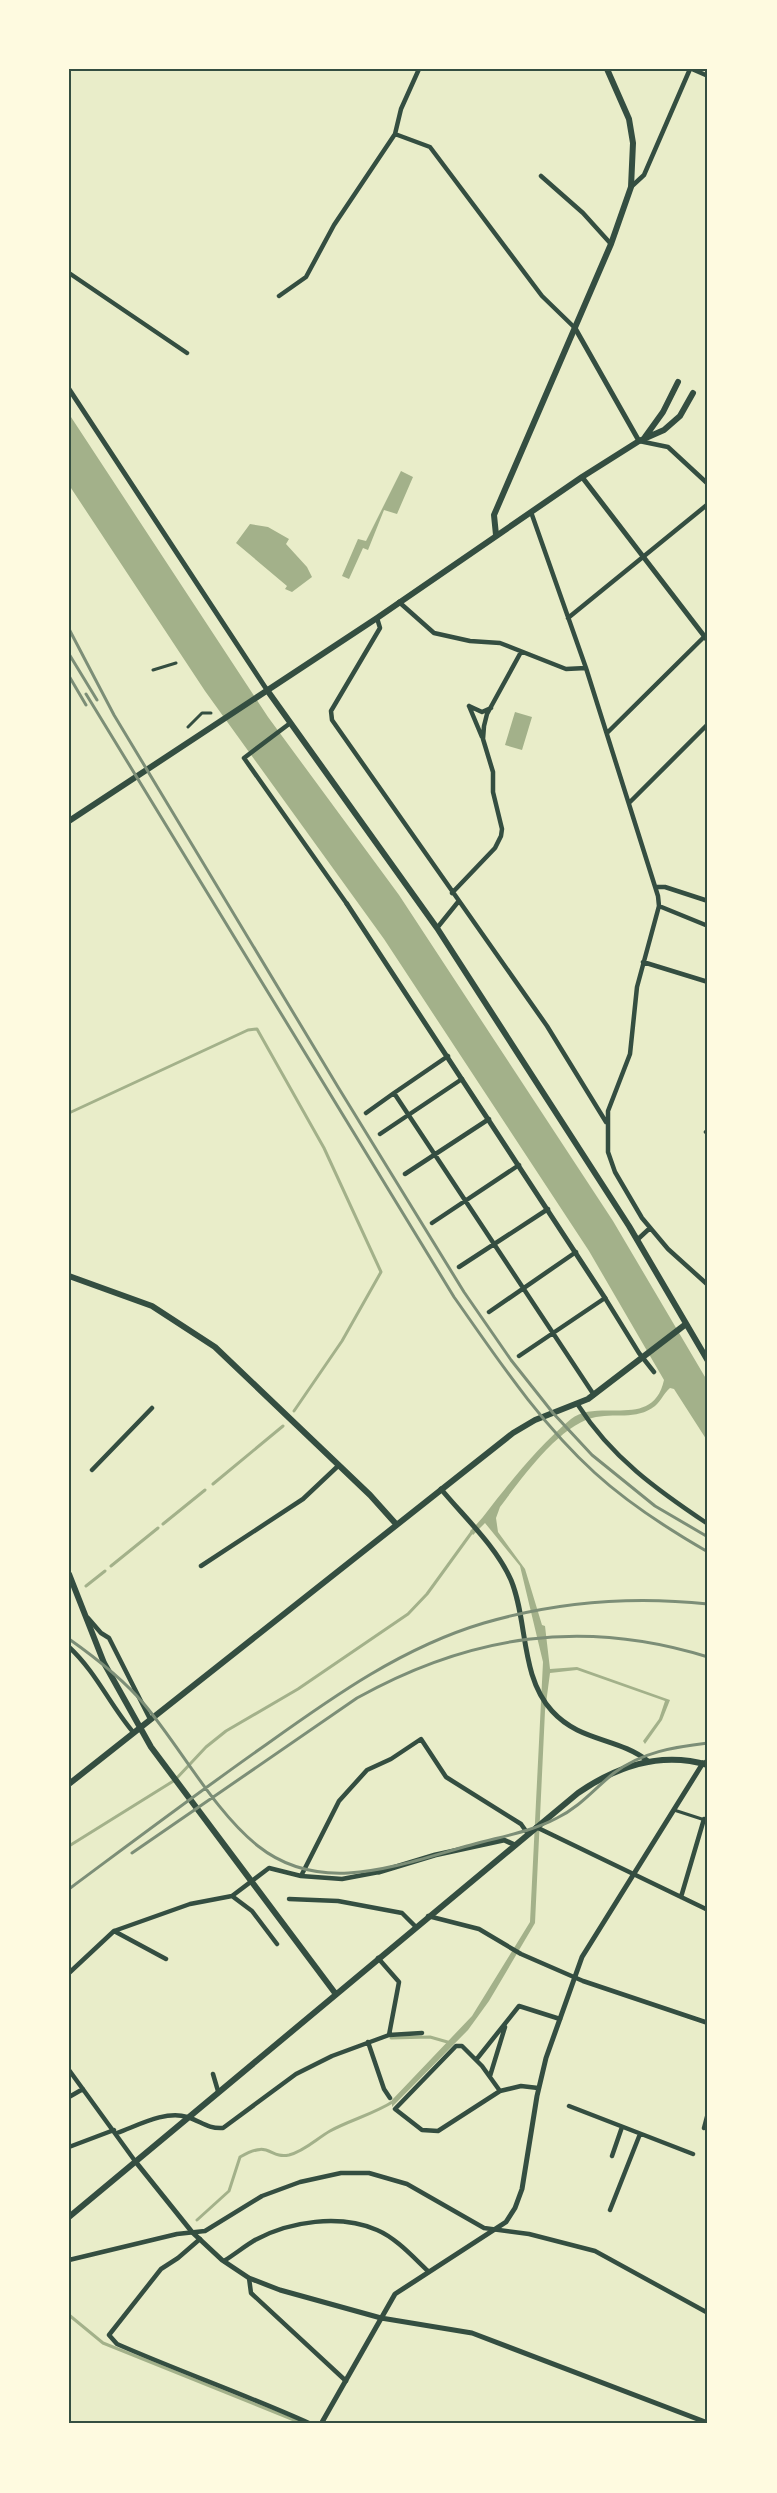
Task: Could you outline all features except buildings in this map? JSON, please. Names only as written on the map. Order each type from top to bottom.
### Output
[{"type":"main road","points":[[496,535],[494,515],[575,328],[631,187],[633,143],[629,119],[607,69]]},
{"type":"main road","points":[[642,440],[663,412],[678,382]]},
{"type":"main road","points":[[69,821],[377,618],[582,477],[642,440],[664,430],[680,416],[693,393]]},
{"type":"main road","points":[[265,692],[437,928],[637,1240],[708,1361]]},
{"type":"main road","points":[[69,1276],[152,1306],[208,1342],[396,1524]]},
{"type":"main road","points":[[69,1784],[513,1433],[535,1420],[578,1405],[594,1395],[686,1324]]},
{"type":"main road","points":[[69,1574],[71,1587],[104,1663],[129,1710],[173,1779],[335,1993]]},
{"type":"main road","points":[[69,2217],[415,1926],[591,1784],[626,1767],[648,1761],[670,1759],[706,1762]]},
{"type":"street","points":[[279,296],[306,277],[334,225],[395,134],[400,109],[419,69]]},
{"type":"street","points":[[631,187],[644,175],[691,69],[708,76]]},
{"type":"street","points":[[395,134],[430,147],[542,296],[575,328],[642,440],[668,447],[708,484]]},
{"type":"street","points":[[541,176],[583,213],[610,244]]},
{"type":"street","points":[[69,273],[187,353]]},
{"type":"street","points":[[69,389],[265,692]]},
{"type":"street","points":[[582,477],[707,637],[607,733]]},
{"type":"street","points":[[568,618],[708,504]]},
{"type":"street","points":[[531,512],[586,668],[656,887],[659,906],[637,987],[630,1054],[608,1111],[606,1123],[608,1152],[615,1172],[650,1228],[708,1285]]},
{"type":"street","points":[[399,602],[434,633],[470,641],[500,643],[566,669],[586,668]]},
{"type":"street","points":[[377,618],[380,628],[332,711],[332,720],[547,1026],[606,1123]]},
{"type":"street","points":[[483,739],[484,726],[490,708],[521,652]]},
{"type":"street","points":[[153,670],[177,663]]},
{"type":"street","points":[[452,893],[495,848],[501,836],[502,829],[493,792],[493,772],[483,739],[469,706],[482,712],[490,708]]},
{"type":"street","points":[[188,727],[202,713],[211,713]]},
{"type":"street","points":[[629,803],[708,724]]},
{"type":"street","points":[[288,726],[244,758],[248,766],[347,904],[654,1372]]},
{"type":"street","points":[[656,887],[665,887],[708,901]]},
{"type":"street","points":[[437,928],[458,902]]},
{"type":"street","points":[[659,906],[708,926]]},
{"type":"street","points":[[643,962],[708,982]]},
{"type":"street","points":[[366,1113],[448,1056]]},
{"type":"street","points":[[380,1134],[462,1079]]},
{"type":"street","points":[[394,1093],[522,1290],[594,1395]]},
{"type":"street","points":[[405,1174],[489,1119]]},
{"type":"street","points":[[432,1223],[519,1164]]},
{"type":"street","points":[[459,1267],[548,1209]]},
{"type":"street","points":[[637,1240],[650,1228]]},
{"type":"street","points":[[489,1312],[576,1252]]},
{"type":"street","points":[[519,1356],[605,1298]]},
{"type":"street","points":[[578,1405],[609,1448],[633,1470],[708,1524]]},
{"type":"street","points":[[92,1470],[152,1408]]},
{"type":"street","points":[[201,1566],[303,1499],[338,1466]]},
{"type":"street","points":[[441,1489],[506,1569],[517,1598],[537,1687],[548,1707],[576,1731],[634,1750],[648,1761]]},
{"type":"street","points":[[84,1613],[101,1633],[110,1638],[150,1719]]},
{"type":"street","points":[[69,1647],[91,1670],[110,1704],[133,1732]]},
{"type":"street","points":[[301,1876],[339,1801],[367,1770],[391,1759],[421,1739],[446,1777],[521,1824],[633,1873],[708,1910]]},
{"type":"street","points":[[321,2424],[395,2294],[506,2222],[520,2196],[538,2088],[574,1977],[586,1949],[706,1762]]},
{"type":"street","points":[[674,1810],[706,1820],[681,1897]]},
{"type":"street","points":[[69,1973],[114,1931],[180,1907],[232,1896],[269,1868],[301,1876],[342,1878],[379,1872],[435,1855],[504,1840],[515,1845]]},
{"type":"street","points":[[232,1896],[252,1911],[277,1944]]},
{"type":"street","points":[[289,1899],[338,1901],[402,1912],[415,1926]]},
{"type":"street","points":[[428,1916],[479,1929],[521,1954],[574,1977],[708,2023]]},
{"type":"street","points":[[114,1931],[166,1959]]},
{"type":"street","points":[[378,1957],[399,1982],[389,2035]]},
{"type":"street","points":[[476,2060],[519,2006],[560,2019]]},
{"type":"street","points":[[490,2076],[506,2025]]},
{"type":"street","points":[[69,2147],[160,2117],[188,2117],[208,2128],[223,2128],[296,2074],[389,2035],[422,2033]]},
{"type":"street","points":[[368,2042],[384,2089],[390,2098]]},
{"type":"street","points":[[500,2091],[476,2060],[462,2046],[456,2046],[395,2109],[422,2130],[438,2132],[500,2091],[521,2086],[538,2088]]},
{"type":"street","points":[[69,2070],[135,2161],[192,2232],[224,2261],[249,2278],[280,2290],[381,2318],[472,2333],[708,2423]]},
{"type":"street","points":[[213,2074],[218,2091]]},
{"type":"street","points":[[69,2097],[83,2089]]},
{"type":"street","points":[[569,2106],[693,2154]]},
{"type":"street","points":[[704,2128],[708,2113]]},
{"type":"street","points":[[612,2156],[622,2127]]},
{"type":"street","points":[[610,2210],[640,2134]]},
{"type":"street","points":[[69,2260],[216,2226],[262,2196],[281,2188],[341,2173],[369,2173],[407,2184],[464,2219],[484,2228],[541,2237],[595,2251],[708,2313]]},
{"type":"street","points":[[224,2261],[256,2240],[274,2232],[308,2223],[328,2221],[350,2223],[377,2230],[388,2236],[428,2271]]},
{"type":"street","points":[[200,2238],[178,2258],[161,2269],[109,2335],[117,2344],[175,2370],[254,2398],[311,2424]]},
{"type":"street","points":[[249,2278],[251,2293],[346,2381]]},
{"type":"shaded area","points":[[69,414],[268,717],[399,895],[613,1221],[708,1382],[708,1442],[674,1389],[670,1388],[648,1411],[633,1415],[592,1418],[566,1432],[541,1455],[500,1507],[496,1518],[498,1532],[525,1569],[542,1625],[545,1626],[550,1669],[577,1667],[670,1700],[662,1720],[645,1744],[643,1741],[659,1719],[665,1701],[577,1670],[550,1673],[545,1711],[535,1923],[489,2001],[468,2030],[392,2107],[392,2100],[472,2016],[530,1922],[543,1662],[520,1566],[485,1523],[473,1535],[470,1531],[528,1461],[571,1419],[582,1413],[637,1409],[649,1405],[658,1395],[664,1380],[589,1251],[384,939],[205,691],[69,485]]},
{"type":"shaded area","points":[[401,471],[413,477],[397,514],[384,510],[368,550],[363,548],[349,579],[342,576],[358,539],[366,541]]},
{"type":"shaded area","points":[[250,524],[268,527],[289,539],[286,544],[307,567],[312,577],[292,592],[285,589],[287,586],[236,543]]},
{"type":"shaded area","points":[[515,712],[532,717],[522,750],[505,745]]},
{"type":"waterway","points":[[69,1113],[248,1030],[257,1029],[324,1148],[381,1272],[342,1341],[294,1411]]},
{"type":"waterway","points":[[213,1484],[283,1426]]},
{"type":"waterway","points":[[163,1524],[205,1490]]},
{"type":"waterway","points":[[111,1566],[158,1528]]},
{"type":"waterway","points":[[69,1846],[175,1780],[206,1747],[226,1731],[298,1689],[408,1614],[427,1594],[472,1532]]},
{"type":"waterway","points":[[86,1586],[105,1571]]},
{"type":"waterway","points":[[391,2038],[430,2037],[451,2043]]},
{"type":"waterway","points":[[197,2220],[229,2191],[240,2157],[258,2150],[282,2155],[295,2153],[330,2131],[394,2101]]},
{"type":"waterway","points":[[69,2315],[103,2343],[304,2424]]},
{"type":"railway","points":[[69,629],[114,715],[338,1087],[464,1292],[511,1360],[553,1413],[592,1455],[655,1506],[708,1537]]},
{"type":"railway","points":[[69,654],[97,700]]},
{"type":"railway","points":[[69,676],[86,705]]},
{"type":"railway","points":[[86,694],[454,1297],[503,1366],[555,1433],[595,1473],[649,1516],[708,1552]]},
{"type":"railway","points":[[69,1889],[318,1708],[397,1659],[425,1645],[484,1623],[539,1610],[623,1601],[708,1604]]},
{"type":"railway","points":[[132,1853],[357,1698],[399,1677],[442,1660],[485,1647],[528,1639],[572,1636],[616,1638],[662,1645],[708,1657]]},
{"type":"railway","points":[[69,1639],[109,1669],[136,1695],[158,1721],[212,1797],[242,1832],[258,1846],[283,1861],[308,1870],[335,1873],[362,1872],[390,1867],[526,1831],[565,1814],[614,1773],[636,1760],[671,1749],[708,1743]]}]
